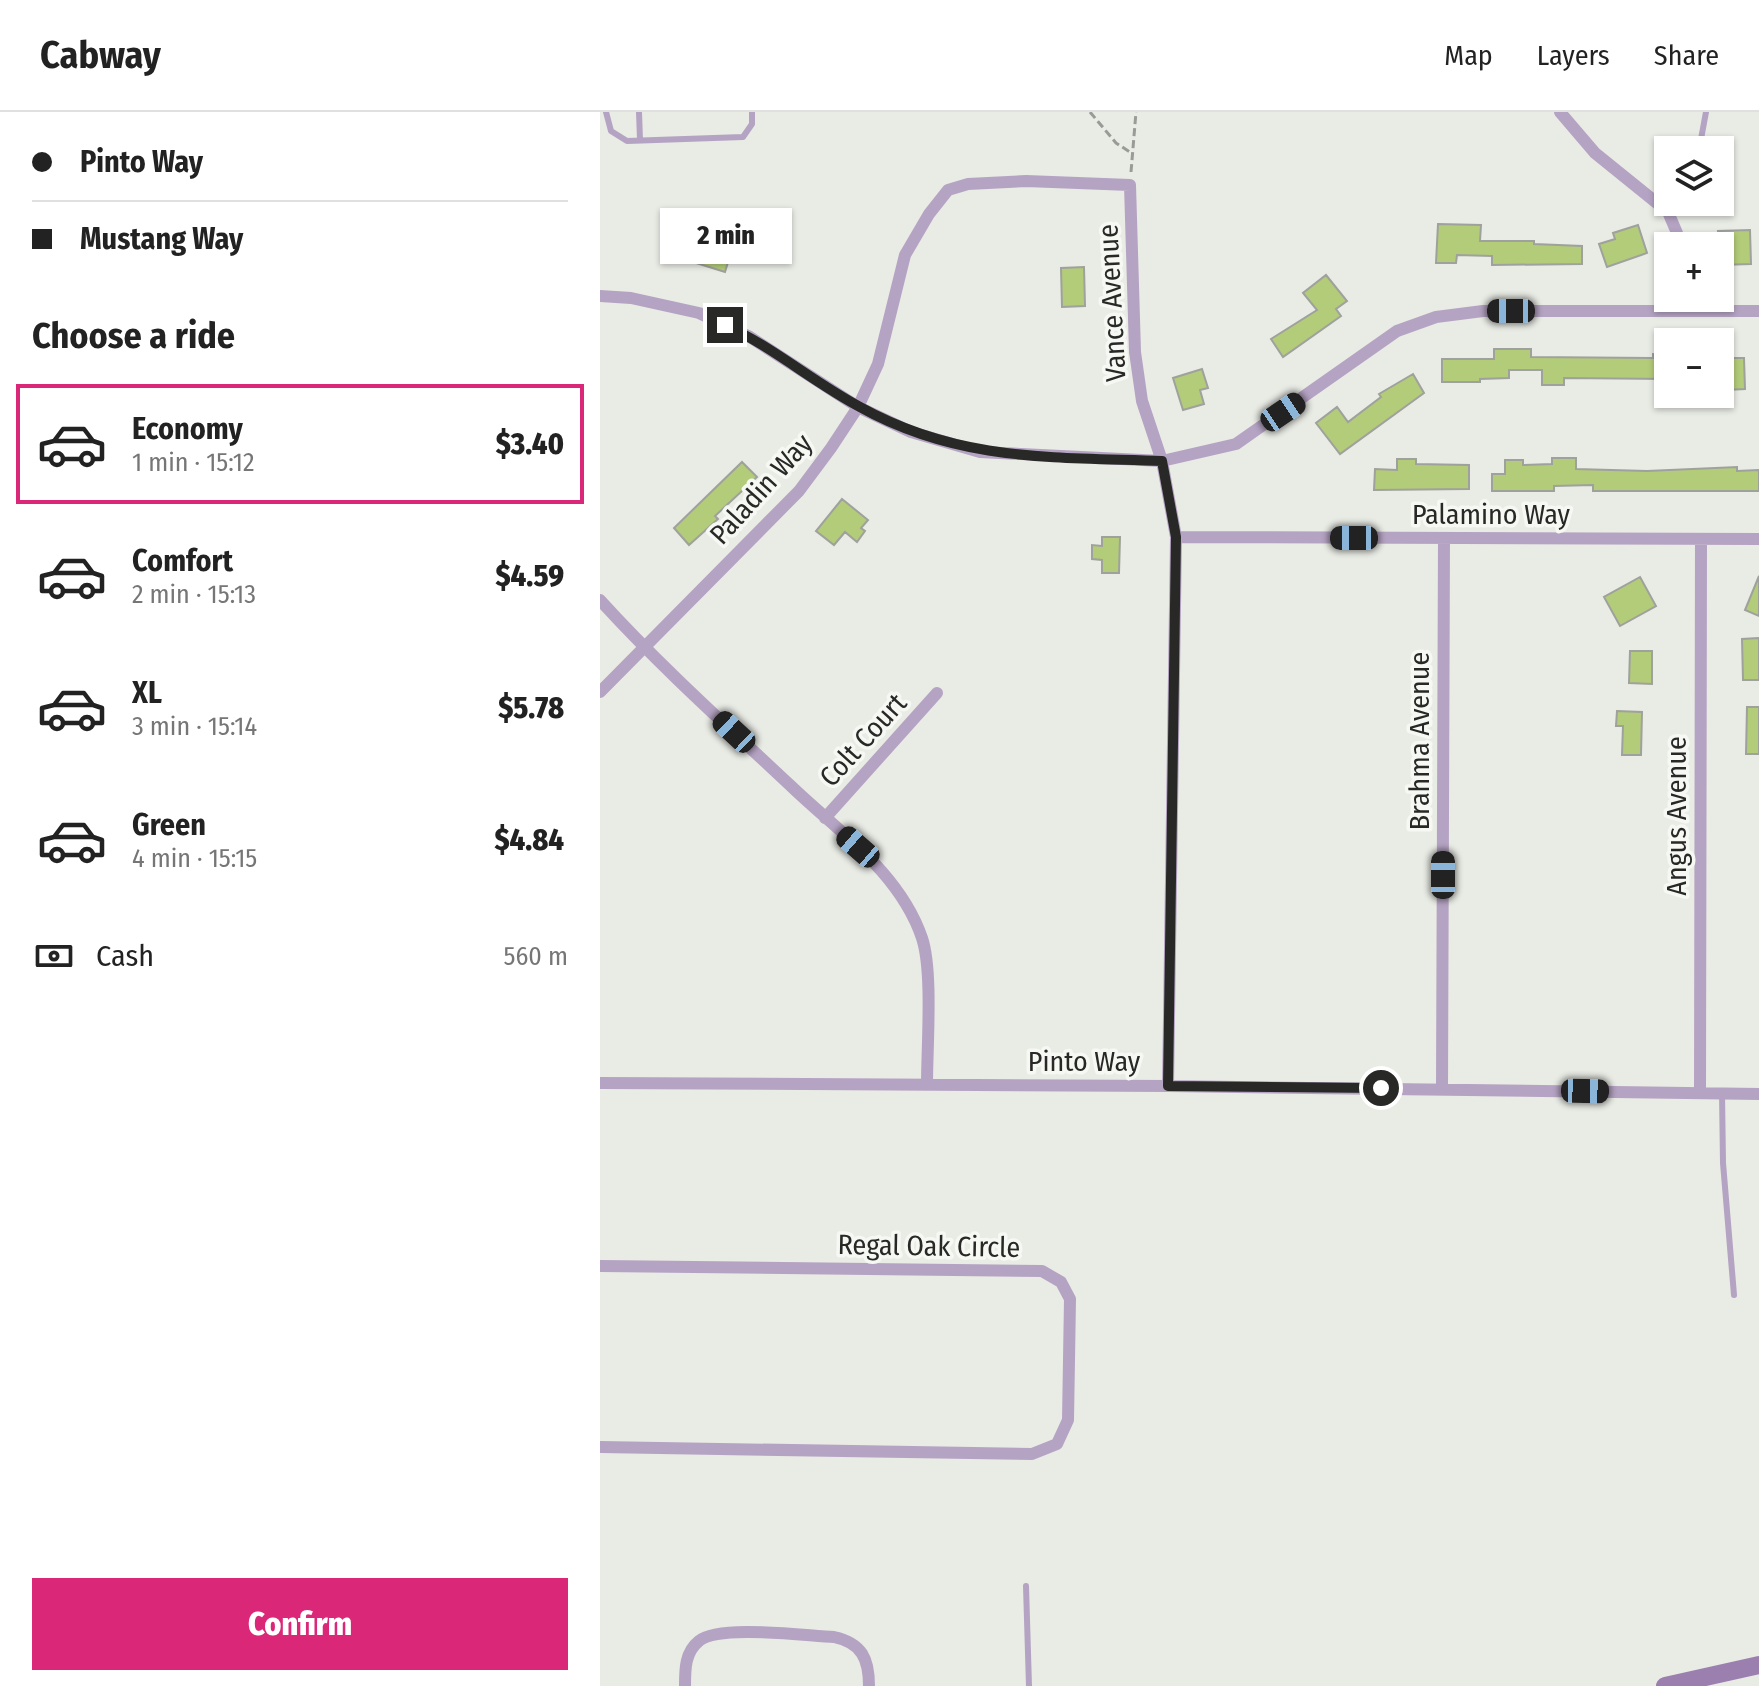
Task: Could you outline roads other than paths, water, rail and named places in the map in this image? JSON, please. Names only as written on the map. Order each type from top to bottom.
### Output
[{"type":"main road","points":[[1665,1686],[1759,1665]]},
{"type":"street","points":[[1560,112],[1595,153],[1654,195]]},
{"type":"street","name":"Paladin Way","points":[[600,692],[799,491],[858,407],[878,364],[905,255],[929,214],[948,190],[968,184],[1026,181],[1130,185]]},
{"type":"street","name":"Vance Avenue","points":[[1130,185],[1135,352],[1142,401],[1162,461],[1176,537],[1168,1086]]},
{"type":"street","points":[[600,296],[631,298],[699,313],[750,337],[858,407],[911,432],[980,452],[1162,461],[1236,444],[1397,331],[1436,317],[1483,311],[1654,306]]},
{"type":"street","points":[[1734,309],[1759,311]]},
{"type":"street","name":"Palamino Way","points":[[1176,537],[1759,539]]},
{"type":"street","name":"Brahma Avenue","points":[[1442,1089],[1444,538]]},
{"type":"street","name":"Angus Avenue","points":[[1700,1093],[1701,539]]},
{"type":"street","points":[[600,600],[643,647],[874,861],[905,904],[923,939],[927,984],[927,1084]]},
{"type":"street","name":"Colt Court","points":[[825,818],[937,693]]},
{"type":"street","name":"Pinto Way","points":[[600,1083],[1759,1094]]},
{"type":"street","name":"Regal Oak Circle","points":[[600,1266],[1042,1271],[1061,1282],[1070,1299],[1068,1420],[1057,1444],[1032,1454],[600,1447]]},
{"type":"street","points":[[685,1686],[689,1652],[701,1639],[722,1633],[834,1637],[850,1641],[863,1652],[869,1668],[869,1686]]},
{"type":"lane","points":[[606,112],[611,131],[627,141],[743,137],[752,124],[752,112]]},
{"type":"lane","points":[[639,112],[640,140]]},
{"type":"lane","points":[[1702,136],[1706,112]]},
{"type":"lane","points":[[1722,1093],[1723,1163],[1734,1295]]},
{"type":"lane","points":[[1026,1586],[1029,1686]]}]
